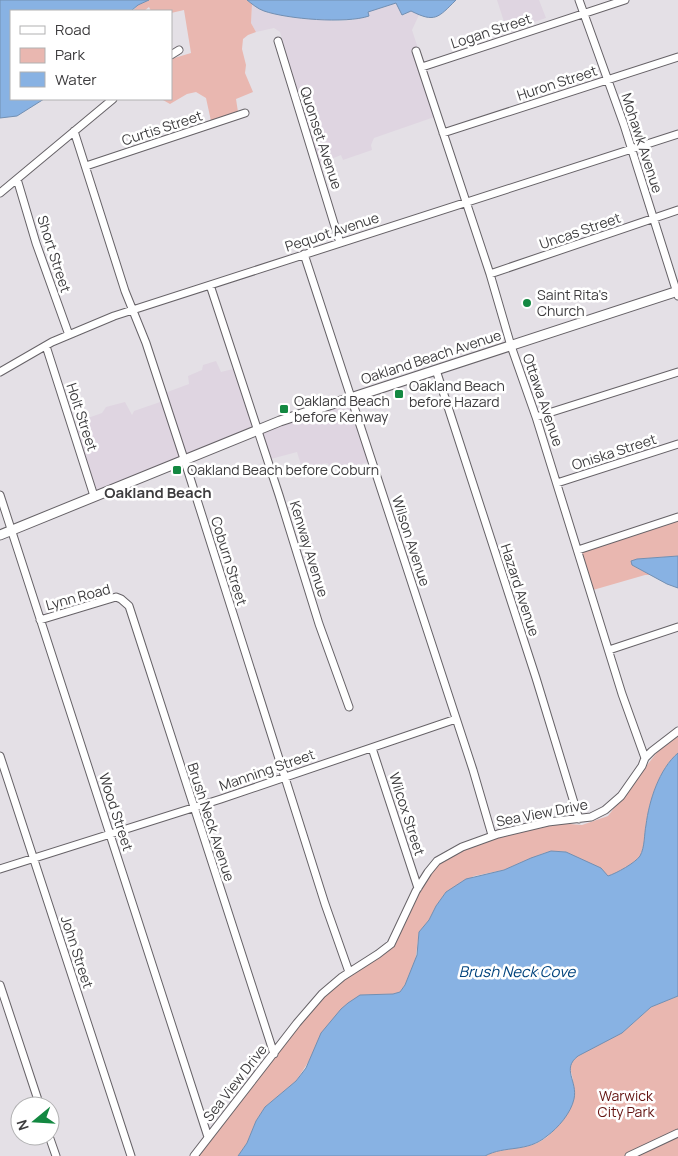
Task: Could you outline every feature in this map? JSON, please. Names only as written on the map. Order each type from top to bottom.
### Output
[{"type":"street","name":"Mohawk Avenue","points":[[579,0],[632,149],[678,293]]},
{"type":"street","name":"Logan Street","points":[[422,67],[625,0]]},
{"type":"street","name":"Quonset Avenue","points":[[278,41],[340,243]]},
{"type":"street","points":[[172,54],[179,50]]},
{"type":"street","name":"Ottawa Avenue","points":[[416,51],[490,274],[511,346],[536,417],[635,733],[645,758]]},
{"type":"street","name":"Huron Street","points":[[444,133],[678,57]]},
{"type":"street","points":[[0,193],[112,100]]},
{"type":"street","name":"Curtis Street","points":[[86,166],[245,113]]},
{"type":"street","name":"Coburn Street","points":[[74,131],[125,291],[134,310],[184,459],[284,777],[349,972]]},
{"type":"street","name":"Pequot Avenue","points":[[0,372],[46,346],[109,318],[678,134]]},
{"type":"street","name":"Short Street","points":[[17,179],[36,243],[69,335]]},
{"type":"street","name":"Uncas Street","points":[[490,274],[678,210]]},
{"type":"street","name":"Wilson Avenue","points":[[304,254],[456,719],[492,836]]},
{"type":"street","name":"Kenway Avenue","points":[[210,285],[319,624],[349,707]]},
{"type":"street","name":"Oakland Beach Avenue","points":[[0,534],[306,411],[678,293]]},
{"type":"street","name":"Holt Street","points":[[46,346],[94,496]]},
{"type":"street","name":"Hazard Avenue","points":[[436,370],[536,678],[579,819]]},
{"type":"street","points":[[536,417],[678,372]]},
{"type":"street","name":"Oniska Street","points":[[557,483],[678,444]]},
{"type":"street","name":"Wood Street","points":[[0,495],[208,1137]]},
{"type":"street","points":[[578,550],[678,517]]},
{"type":"street","name":"Lynn Road","points":[[40,620],[107,600],[116,598],[121,600]]},
{"type":"street","name":"Brush Neck Avenue","points":[[121,600],[129,606],[131,611],[274,1054]]},
{"type":"street","points":[[609,650],[678,627]]},
{"type":"street","name":"Manning Street","points":[[0,869],[194,808],[456,719]]},
{"type":"street","name":"Sea View Drive","points":[[194,1156],[300,1019],[322,994],[333,983],[391,944],[418,888],[437,861],[450,852],[492,836],[548,822],[579,819],[595,815],[615,803],[642,766],[645,758],[658,745],[678,731]]},
{"type":"street","name":"Wilcox Street","points":[[372,748],[418,888]]},
{"type":"street","name":"John Street","points":[[0,756],[131,1156]]},
{"type":"street","points":[[0,985],[37,1096]]},
{"type":"street","points":[[629,1156],[678,1133]]},
{"type":"shaded area","points":[[497,0],[539,0],[546,18],[507,31]]},
{"type":"shaded area","points":[[396,3],[404,15],[411,11],[419,15],[412,30],[440,115],[374,138],[371,145],[372,150],[343,160],[341,155],[312,167],[300,101],[280,32],[274,28],[256,32],[251,23],[252,4],[263,11],[277,14],[337,21],[354,20],[368,12]]},
{"type":"shaded area","points":[[216,361],[221,372],[237,368],[256,428],[350,398],[371,461],[343,470],[331,467],[327,463],[311,466],[305,471],[305,480],[298,468],[301,465],[297,452],[267,460],[256,431],[94,495],[73,430],[86,425],[88,418],[102,413],[106,407],[125,402],[132,415],[134,411],[163,401],[162,394],[189,384],[188,376],[202,370],[203,365]]},
{"type":"green space","points":[[149,0],[247,0],[252,4],[251,23],[256,32],[243,39],[242,49],[246,65],[245,73],[253,92],[236,99],[238,112],[211,121],[206,98],[196,92],[187,94],[170,104],[163,100],[172,100],[172,59],[191,53],[184,10],[172,13],[172,10],[150,10],[149,7],[145,10],[134,10],[138,5]]},
{"type":"green space","points":[[678,521],[678,556],[637,559],[632,565],[650,575],[593,590],[581,549]]},
{"type":"green space","points":[[678,736],[678,753],[660,776],[647,816],[643,849],[640,856],[634,862],[608,876],[566,852],[544,853],[504,870],[474,876],[446,892],[429,920],[419,932],[415,963],[400,992],[360,995],[309,1061],[296,1081],[265,1107],[256,1121],[247,1143],[238,1156],[193,1156],[328,986],[391,943],[425,875],[458,849],[546,822],[582,825],[608,816],[658,751]]},
{"type":"green space","name":"Warwick City Park","points":[[678,996],[678,1156],[485,1156],[532,1145],[547,1137],[556,1129],[567,1110],[573,1087],[571,1063],[578,1056],[629,1027],[651,1007]]},
{"type":"water","points":[[0,0],[149,0],[132,10],[10,10],[10,100],[42,100],[17,116],[0,118]]},
{"type":"water","points":[[247,0],[456,0],[440,15],[431,18],[411,11],[402,15],[396,3],[368,12],[369,16],[346,20],[332,20],[274,14],[260,9]]},
{"type":"water","points":[[678,556],[678,588],[632,565],[631,561],[637,559]]},
{"type":"water","name":"Brush Neck Cove","points":[[678,753],[678,996],[651,1007],[622,1033],[578,1056],[573,1061],[570,1071],[575,1093],[574,1099],[564,1120],[555,1129],[532,1145],[485,1156],[238,1156],[247,1143],[256,1121],[265,1107],[296,1081],[306,1068],[321,1033],[341,1009],[360,995],[400,992],[405,985],[417,955],[419,932],[429,920],[446,892],[466,879],[504,870],[551,851],[566,852],[601,868],[608,876],[626,868],[638,859],[642,852],[652,796],[660,776]]},
{"type":"place","name":"Saint Rita's Church","points":[[527,303]]},
{"type":"place","name":"Oakland Beach before Hazard","points":[[399,394]]},
{"type":"place","name":"Oakland Beach before Kenway","points":[[284,409]]},
{"type":"place","name":"Oakland Beach before Coburn","points":[[177,470]]},
{"type":"district","name":"Oakland Beach","points":[[158,493]]}]
